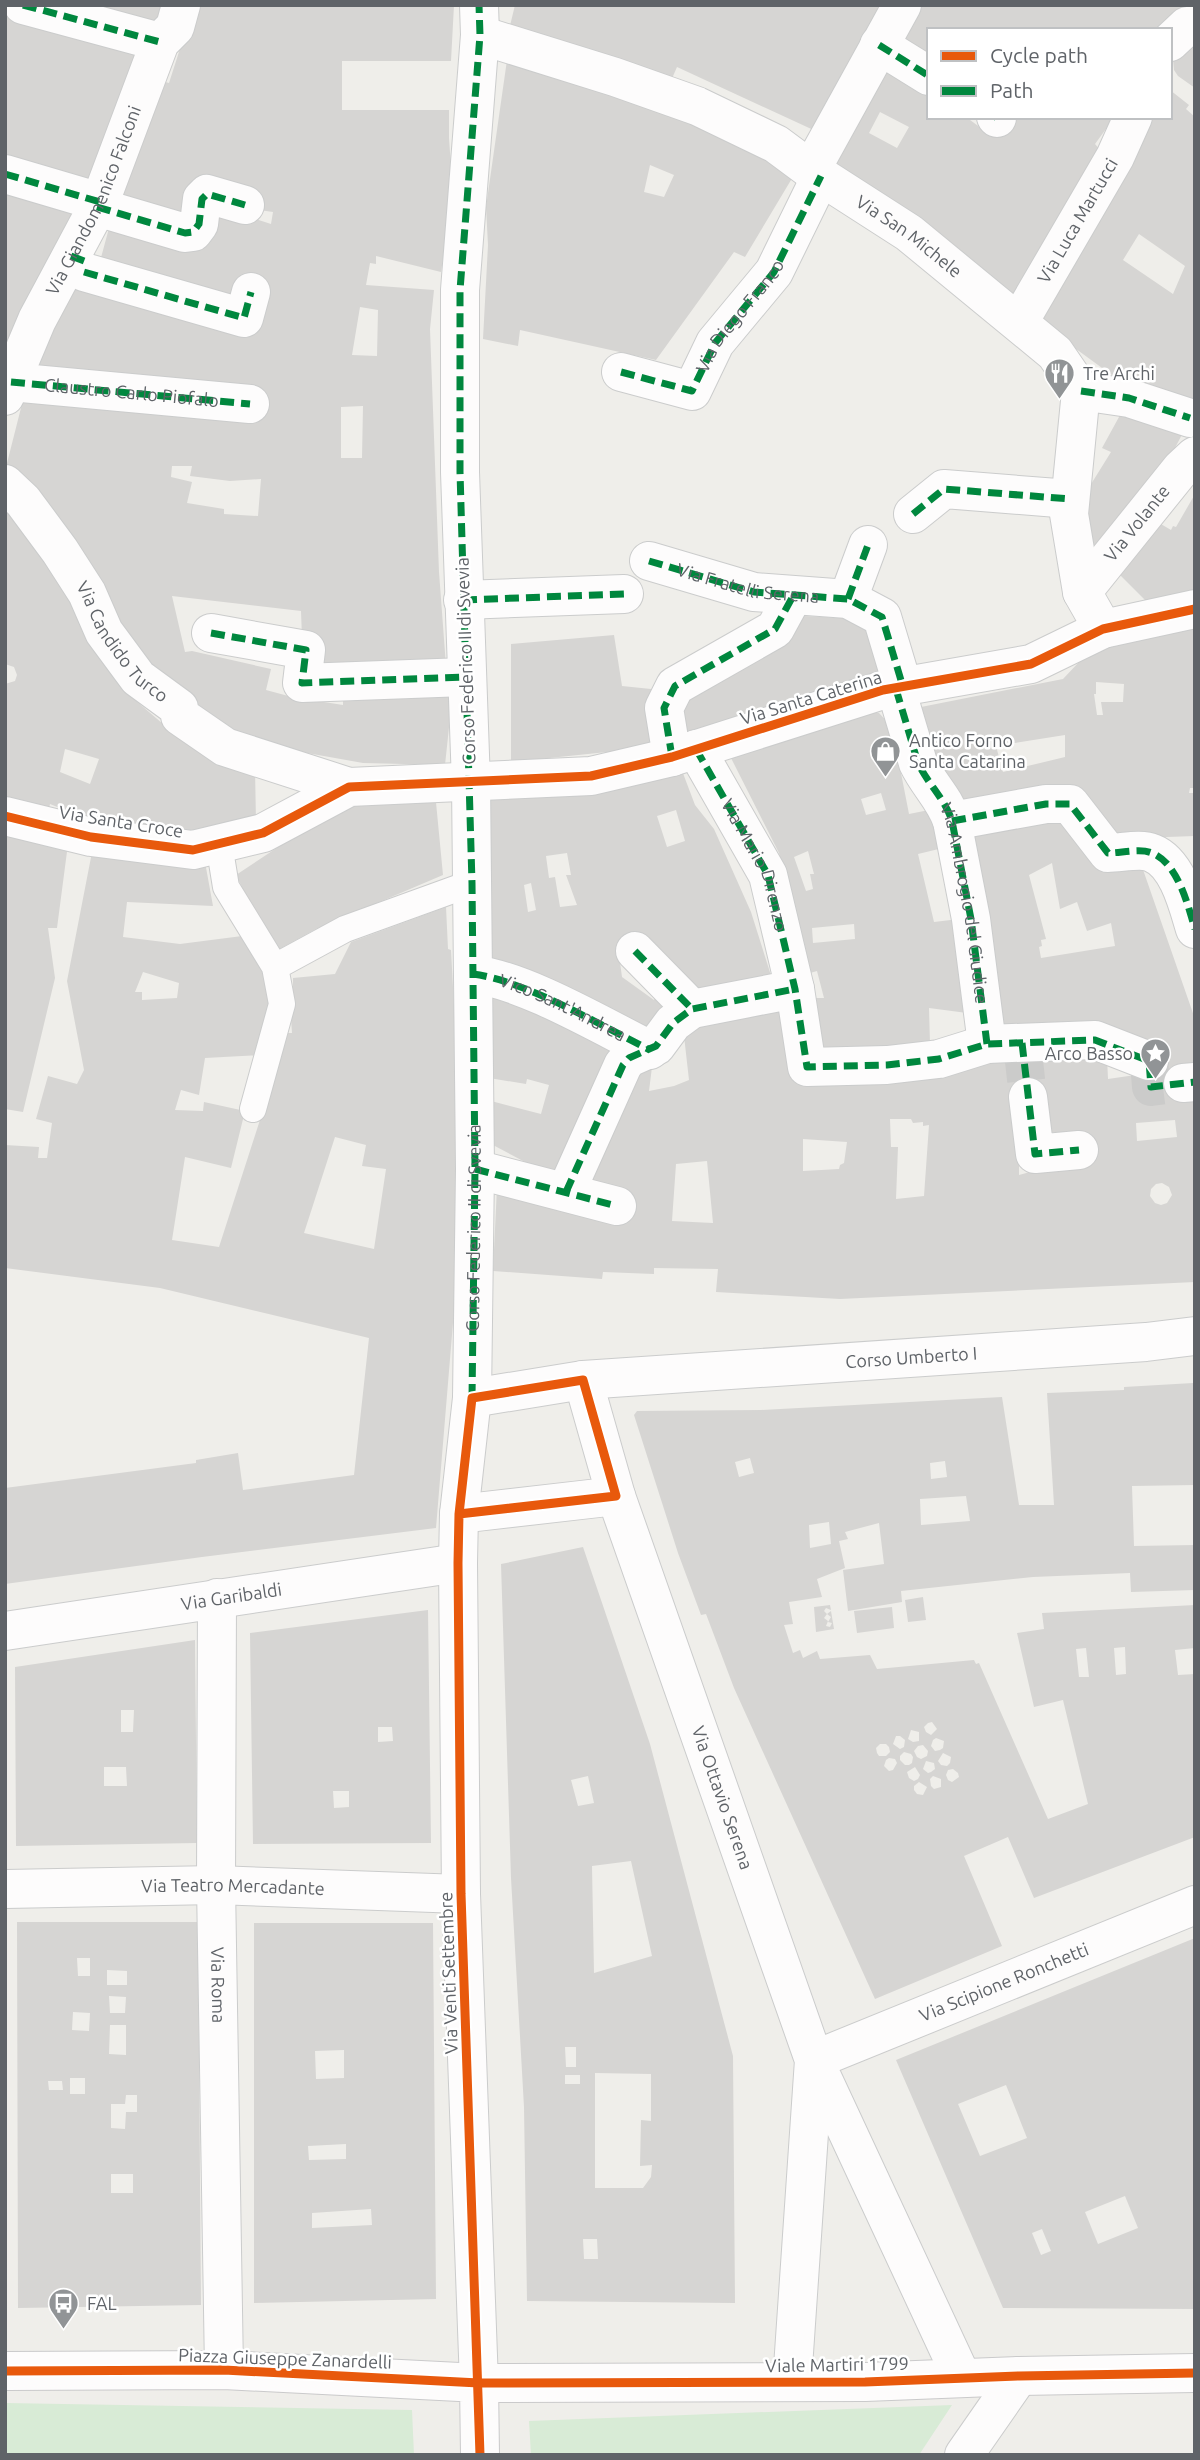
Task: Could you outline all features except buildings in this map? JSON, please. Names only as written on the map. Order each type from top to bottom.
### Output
[{"type":"street","points":[[23,5],[160,42]]},
{"type":"street","name":"Via Giandomenico Falconi","points":[[8,389],[37,320],[81,263],[99,204],[160,42],[175,27],[181,5]]},
{"type":"street","points":[[816,173],[902,5]]},
{"type":"street","name":"Via San Michele","points":[[480,20],[615,77],[697,106],[776,144],[909,233],[1019,322],[1055,353],[1081,391]]},
{"type":"street","name":"Corso Federico II di Svevia","points":[[459,1514],[472,1398],[475,1168],[471,783],[465,677],[460,472],[460,290],[480,20]]},
{"type":"street","points":[[1172,39],[1187,26],[1195,25]]},
{"type":"street","points":[[879,46],[927,75]]},
{"type":"street","name":"Via Luca Martucci","points":[[1019,322],[1115,157],[1132,119]]},
{"type":"street","name":"Via Diego Franco","points":[[621,372],[692,391],[715,343],[775,272],[816,173]]},
{"type":"street","points":[[5,174],[185,233],[193,232],[200,224],[202,199],[207,194],[245,205]]},
{"type":"street","points":[[81,263],[244,318],[251,292]]},
{"type":"street","name":"Claustro Carlo Piofalo","points":[[8,389],[250,404]]},
{"type":"street","points":[[1102,629],[1082,592],[1069,514],[1081,391],[1129,398],[1190,418]]},
{"type":"street","name":"Via Volante","points":[[1082,592],[1181,469],[1195,456]]},
{"type":"street","name":"Via Candido Turco","points":[[5,484],[23,501],[60,551],[87,593],[104,632],[138,678],[178,708],[180,716],[225,747],[349,787]]},
{"type":"street","points":[[913,514],[944,489],[1070,499]]},
{"type":"street","points":[[848,599],[868,545]]},
{"type":"street","name":"Via Fratelli Serena","points":[[649,561],[754,592],[848,599],[882,617],[900,688]]},
{"type":"street","points":[[463,600],[624,594]]},
{"type":"street","points":[[684,753],[664,708],[675,686],[775,629],[793,596]]},
{"type":"street","name":"Via Santa Caterina","points":[[471,783],[591,776],[684,753],[883,690],[1031,664],[1102,629],[1195,609]]},
{"type":"street","points":[[211,633],[306,650],[302,684],[465,677]]},
{"type":"street","name":"Via Ambrogio del Giudice","points":[[900,688],[918,763],[947,806],[953,821],[971,919],[987,1044]]},
{"type":"street","name":"Via Mario Direnzo","points":[[684,753],[768,875],[795,989],[807,1067],[887,1065],[939,1059],[987,1044]]},
{"type":"street","name":"Via Santa Croce","points":[[5,816],[91,837],[193,850],[263,833],[349,787],[471,783]]},
{"type":"street","points":[[953,821],[1046,804],[1070,804],[1108,853],[1150,852],[1161,858],[1178,880],[1192,908]]},
{"type":"street","points":[[635,951],[692,1009]]},
{"type":"street","name":"Vico Sant'Andrea","points":[[473,974],[492,977],[541,996],[650,1049]]},
{"type":"street","points":[[566,1192],[623,1065],[629,1058],[656,1046],[673,1023],[692,1009],[795,989]]},
{"type":"street","points":[[987,1044],[1096,1040],[1149,1060]]},
{"type":"street","points":[[1028,1097],[1035,1154],[1079,1150]]},
{"type":"street","points":[[475,1168],[617,1206]]},
{"type":"street","name":"Corso Umberto I","points":[[472,1398],[583,1380],[1132,1343],[1195,1336]]},
{"type":"street","name":"Via Ottavio Serena","points":[[583,1380],[629,1535],[814,2060],[962,2378]]},
{"type":"street","points":[[459,1514],[616,1496]]},
{"type":"street","name":"Via Venti Settembre","points":[[459,1514],[461,1894],[480,2455]]},
{"type":"street","name":"Via Garibaldi","points":[[5,1631],[458,1563]]},
{"type":"street","name":"Via Roma","points":[[217,1598],[216,1885],[225,2370]]},
{"type":"street","name":"Via Teatro Mercadante","points":[[5,1889],[216,1885],[461,1894]]},
{"type":"street","name":"Via Scipione Ronchetti","points":[[814,2060],[1195,1905]]},
{"type":"street","name":"Via Ottavio Serena","points":[[792,2382],[814,2060]]},
{"type":"street","name":"Piazza Giuseppe Zanardelli","points":[[5,2371],[225,2370],[479,2383]]},
{"type":"street","name":"Viale Martiri 1799","points":[[479,2383],[866,2382],[1019,2375],[1195,2373]]},
{"type":"street","points":[[964,2455],[1019,2375]]},
{"type":"lane","points":[[219,844],[226,887],[275,967],[282,1004],[253,1109]]},
{"type":"lane","points":[[275,967],[345,929],[472,883]]},
{"type":"green space","points":[[5,2403],[412,2410],[414,2455],[5,2455]]},
{"type":"green space","points":[[952,2405],[919,2455],[531,2455],[529,2421]]},
{"type":"tunnel","points":[[1022,1043],[1028,1097]]},
{"type":"tunnel","points":[[1149,1061],[1151,1087],[1183,1083]]},
{"type":"marked path","points":[[23,5],[160,42]]},
{"type":"marked path","points":[[472,1398],[475,1169],[472,883],[460,472],[460,290],[480,35],[479,5]]},
{"type":"marked path","points":[[879,45],[927,75]]},
{"type":"marked path","points":[[5,174],[100,202]]},
{"type":"marked path","points":[[621,372],[692,391],[715,343],[774,272],[821,176]]},
{"type":"marked path","points":[[97,207],[185,233],[193,232],[199,224],[202,199],[207,194],[245,205]]},
{"type":"marked path","points":[[71,256],[87,262]]},
{"type":"marked path","points":[[84,272],[244,318],[251,292]]},
{"type":"marked path","points":[[11,382],[250,404]]},
{"type":"marked path","points":[[1081,391],[1129,398],[1190,418]]},
{"type":"marked path","points":[[913,514],[944,489],[1070,499]]},
{"type":"marked path","points":[[848,599],[868,545]]},
{"type":"marked path","points":[[649,561],[754,592],[848,599],[882,617],[903,687]]},
{"type":"marked path","points":[[463,600],[624,594]]},
{"type":"marked path","points":[[672,757],[664,708],[675,686],[775,629],[793,596]]},
{"type":"marked path","points":[[211,633],[306,650],[302,683],[465,677]]},
{"type":"marked path","points":[[896,689],[918,763],[952,821],[971,919],[987,1044]]},
{"type":"marked path","points":[[696,749],[768,875],[795,989],[807,1067],[887,1065],[939,1059],[987,1044],[1095,1040],[1149,1061],[1151,1087],[1195,1082]]},
{"type":"marked path","points":[[952,821],[1046,804],[1070,804],[1108,853],[1137,851],[1152,853],[1161,858],[1181,886],[1195,929]]},
{"type":"marked path","points":[[635,951],[692,1009]]},
{"type":"marked path","points":[[473,974],[516,985],[650,1050]]},
{"type":"marked path","points":[[566,1192],[623,1065],[629,1058],[656,1046],[673,1023],[692,1009],[795,989]]},
{"type":"marked path","points":[[1022,1043],[1035,1154],[1079,1150]]},
{"type":"marked path","points":[[475,1169],[617,1206]]},
{"type":"cycle path","points":[[5,816],[91,837],[193,850],[263,833],[349,787],[591,776],[672,757],[883,690],[1031,664],[1103,629],[1195,609]]},
{"type":"cycle path","points":[[459,1514],[616,1496],[583,1380],[472,1398],[459,1514],[461,1894],[480,2455]]},
{"type":"cycle path","points":[[5,2371],[224,2370],[479,2383],[865,2382],[1195,2373]]},
{"type":"place","name":"Tre Archi","points":[[1060,401]]},
{"type":"place","name":"Antico Forno Santa Catarina","points":[[886,778]]},
{"type":"place","name":"Arco Basso","points":[[1156,1081]]},
{"type":"place","name":"FAL","points":[[64,2331]]}]
